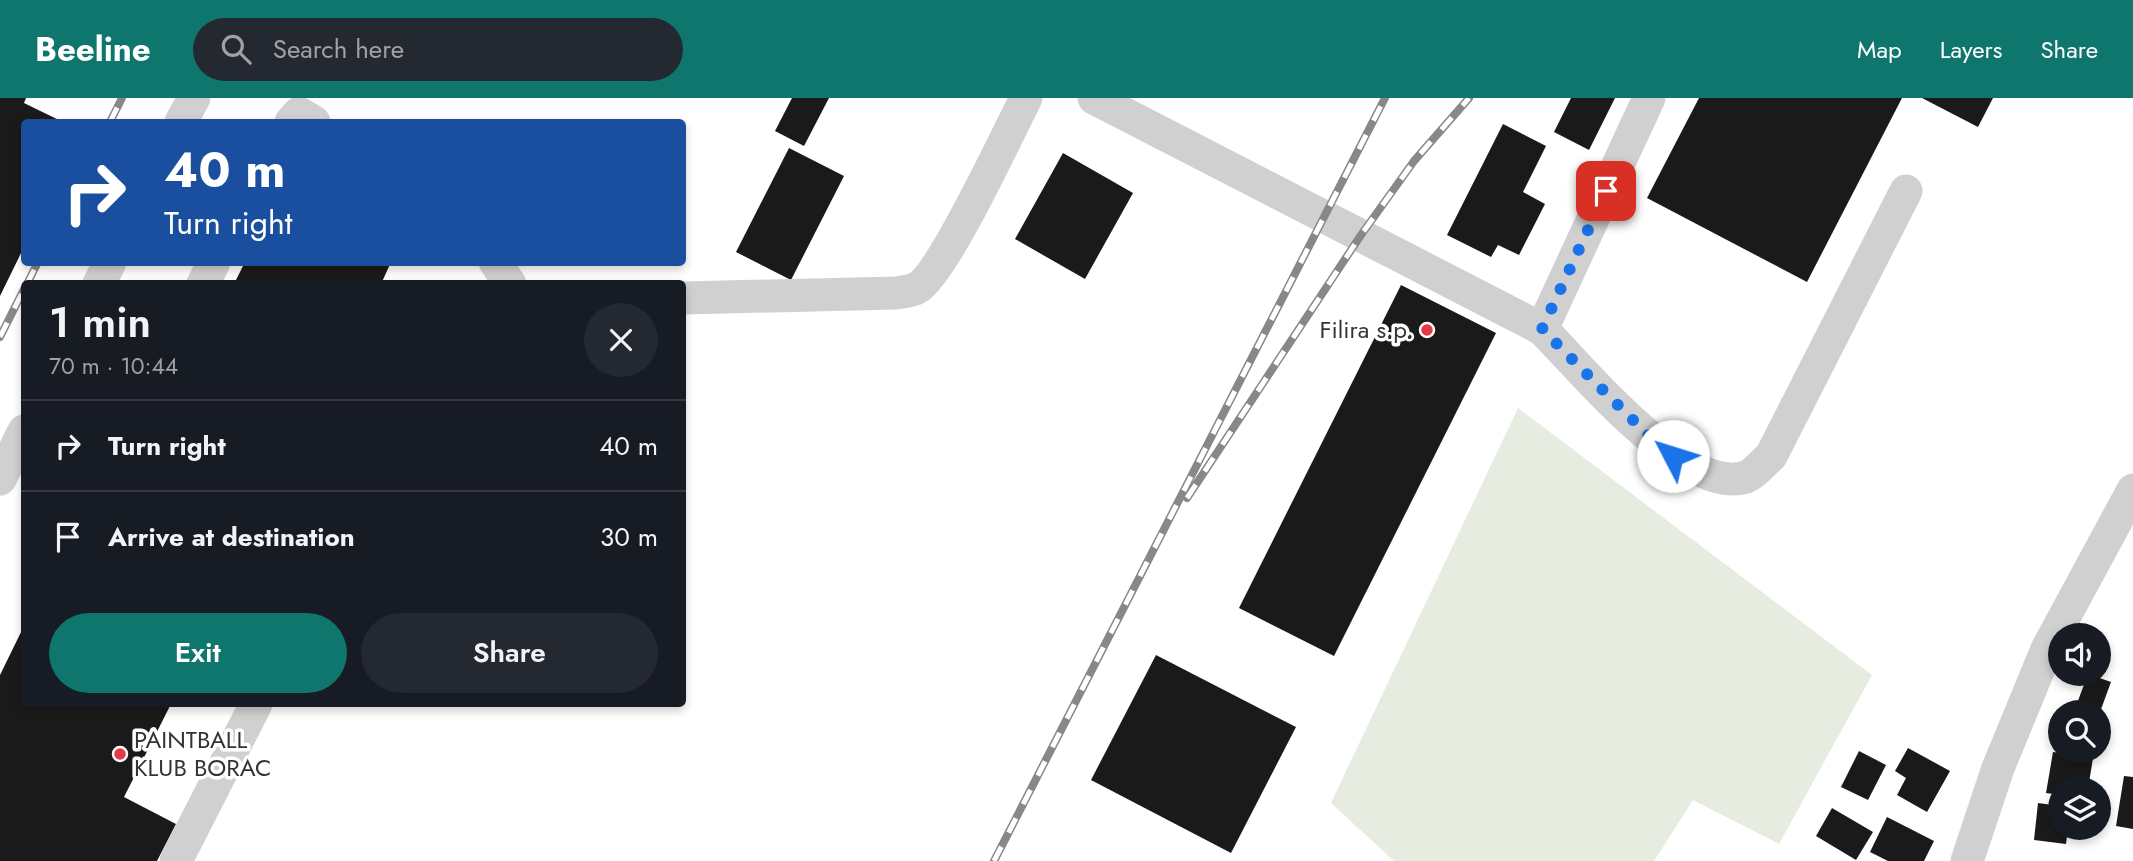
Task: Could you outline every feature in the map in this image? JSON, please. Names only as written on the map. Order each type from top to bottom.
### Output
[{"type":"street","points":[[183,119],[194,98]]},
{"type":"street","points":[[686,298],[896,293],[918,287],[939,262],[956,234],[1026,98]]},
{"type":"street","points":[[1094,98],[1542,329],[1657,444],[1690,468],[1723,478],[1747,477],[1771,456],[1906,191]]},
{"type":"street","points":[[1542,329],[1649,98]]},
{"type":"street","points":[[294,119],[299,113],[309,119]]},
{"type":"street","points":[[0,479],[21,437]]},
{"type":"street","points":[[1967,861],[1998,768],[2047,649],[2133,490]]},
{"type":"street","points":[[176,861],[254,707]]},
{"type":"shaded area","points":[[1518,408],[1872,675],[1779,844],[1693,800],[1654,861],[1394,861],[1331,803]]},
{"type":"building","points":[[0,98],[26,98],[24,103],[57,119],[21,119],[21,253],[0,296]]},
{"type":"building","points":[[792,98],[829,98],[804,146],[775,131]]},
{"type":"building","points":[[1571,98],[1615,98],[1589,150],[1554,132]]},
{"type":"building","points":[[1699,98],[1902,98],[1807,282],[1647,198]]},
{"type":"building","points":[[1922,98],[1993,98],[1978,127]]},
{"type":"building","points":[[1503,124],[1546,146],[1523,192],[1545,204],[1519,255],[1498,245],[1491,257],[1447,235]]},
{"type":"building","points":[[789,148],[844,176],[791,280],[736,252]]},
{"type":"building","points":[[1063,153],[1133,193],[1085,279],[1015,239]]},
{"type":"building","points":[[243,266],[389,266],[383,280],[236,280]]},
{"type":"building","points":[[1401,285],[1496,333],[1334,656],[1239,608]]},
{"type":"building","points":[[21,632],[21,707],[169,707],[124,797],[176,824],[157,861],[0,861],[0,675]]},
{"type":"building","points":[[1156,655],[1296,727],[1231,853],[1091,780]]},
{"type":"building","points":[[2084,686],[2110,686],[2104,700],[2078,700]]},
{"type":"building","points":[[1908,748],[1950,771],[1927,812],[1897,795],[1906,778],[1895,771]]},
{"type":"building","points":[[1859,751],[1886,765],[1868,800],[1841,787]]},
{"type":"building","points":[[2051,763],[2092,763],[2090,777],[2049,777]]},
{"type":"building","points":[[2124,776],[2133,777],[2133,829],[2116,826]]},
{"type":"building","points":[[2038,803],[2048,804],[2048,840],[2066,840],[2066,844],[2034,840]]},
{"type":"building","points":[[1832,808],[1873,832],[1856,860],[1816,836]]},
{"type":"building","points":[[1887,817],[1934,841],[1924,861],[1888,861],[1870,852]]},
{"type":"railway","points":[[112,119],[122,98]]},
{"type":"railway","points":[[994,861],[1385,98]]},
{"type":"railway","points":[[1187,498],[1361,235],[1414,161],[1469,98]]},
{"type":"railway","points":[[29,280],[36,266]]},
{"type":"railway","points":[[0,337],[21,295]]},
{"type":"place","name":"Filira s.p.","points":[[1427,330]]},
{"type":"place","name":"PAINTBALL KLUB BORAC","points":[[120,754]]},
{"type":"route","points":[[1606,191],[1542,329],[1657,444],[1673,456]]}]
